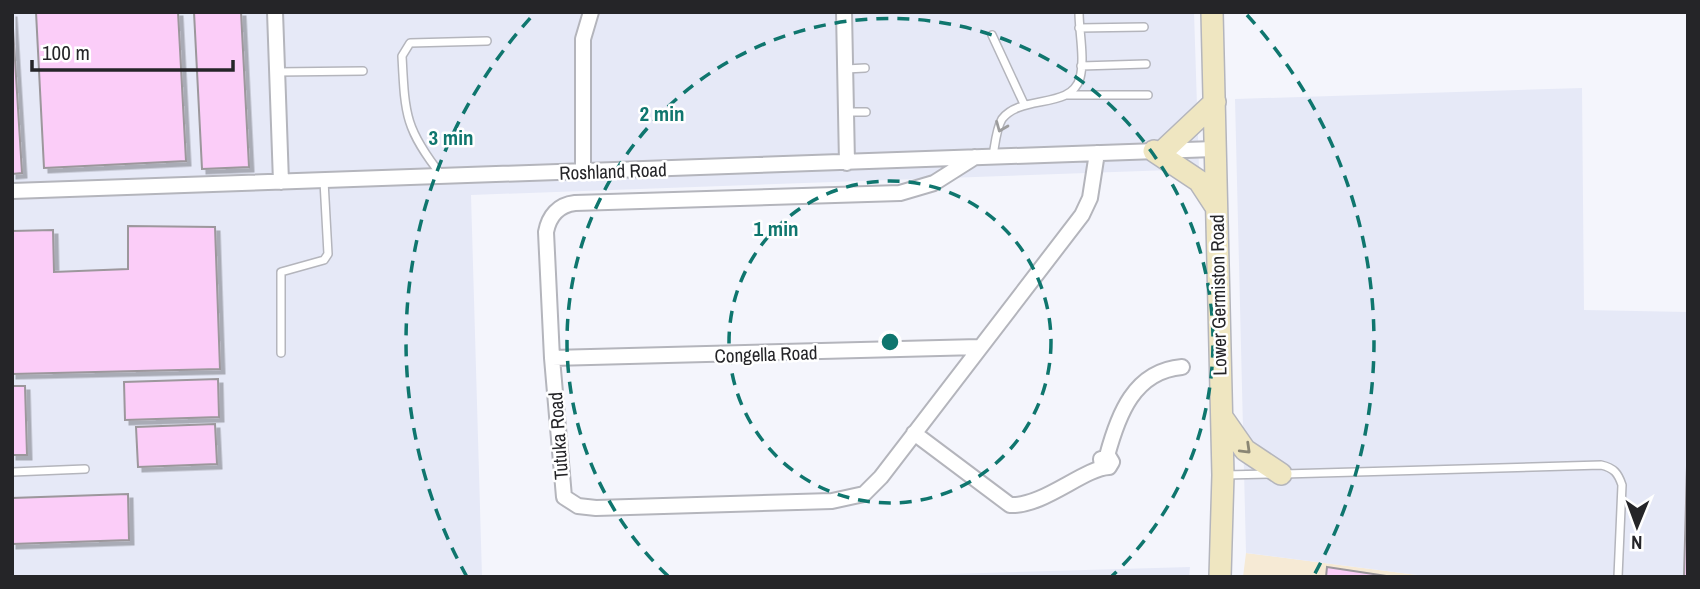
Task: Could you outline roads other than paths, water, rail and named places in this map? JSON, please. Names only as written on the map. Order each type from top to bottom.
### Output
[{"type":"street","points":[[275,12],[281,182]]},
{"type":"street","points":[[583,173],[582,54],[591,12]]},
{"type":"street","points":[[844,12],[838,46],[846,68],[847,163]]},
{"type":"street","name":"Lower Germiston Road","points":[[1212,12],[1223,475],[1220,577]]},
{"type":"street","points":[[1215,102],[1158,151],[1199,181],[1217,209]]},
{"type":"street","name":"Roshland Road","points":[[12,191],[1214,149]]},
{"type":"street","name":"Tutuka Road","points":[[975,157],[934,183],[900,192],[567,204],[548,221],[546,232],[561,492],[567,500],[586,508],[855,498],[873,487],[1088,206],[1097,153]]},
{"type":"street","name":"Congella Road","points":[[552,358],[979,347]]},
{"type":"street","points":[[914,433],[1010,505],[1024,503],[1060,489],[1104,461],[1121,414],[1138,386],[1167,368],[1182,367]]},
{"type":"street","points":[[1220,415],[1245,450],[1281,474]]},
{"type":"lane","points":[[1066,95],[1075,88],[1081,66],[1079,12]]},
{"type":"lane","points":[[1079,28],[1144,27]]},
{"type":"lane","points":[[992,35],[1024,104]]},
{"type":"lane","points":[[443,177],[406,120],[402,56],[405,47],[419,42],[487,41]]},
{"type":"lane","points":[[1081,66],[1146,64]]},
{"type":"lane","points":[[846,68],[865,68]]},
{"type":"lane","points":[[277,72],[363,71]]},
{"type":"lane","points":[[993,156],[1001,121],[1011,110],[1024,104],[1066,95],[1148,95]]},
{"type":"lane","points":[[847,112],[866,112]]},
{"type":"lane","points":[[281,353],[281,272],[324,260],[328,254],[324,181]]},
{"type":"lane","points":[[1223,475],[1601,465],[1611,467],[1619,475],[1622,485],[1618,577]]},
{"type":"lane","points":[[12,472],[85,468]]}]
